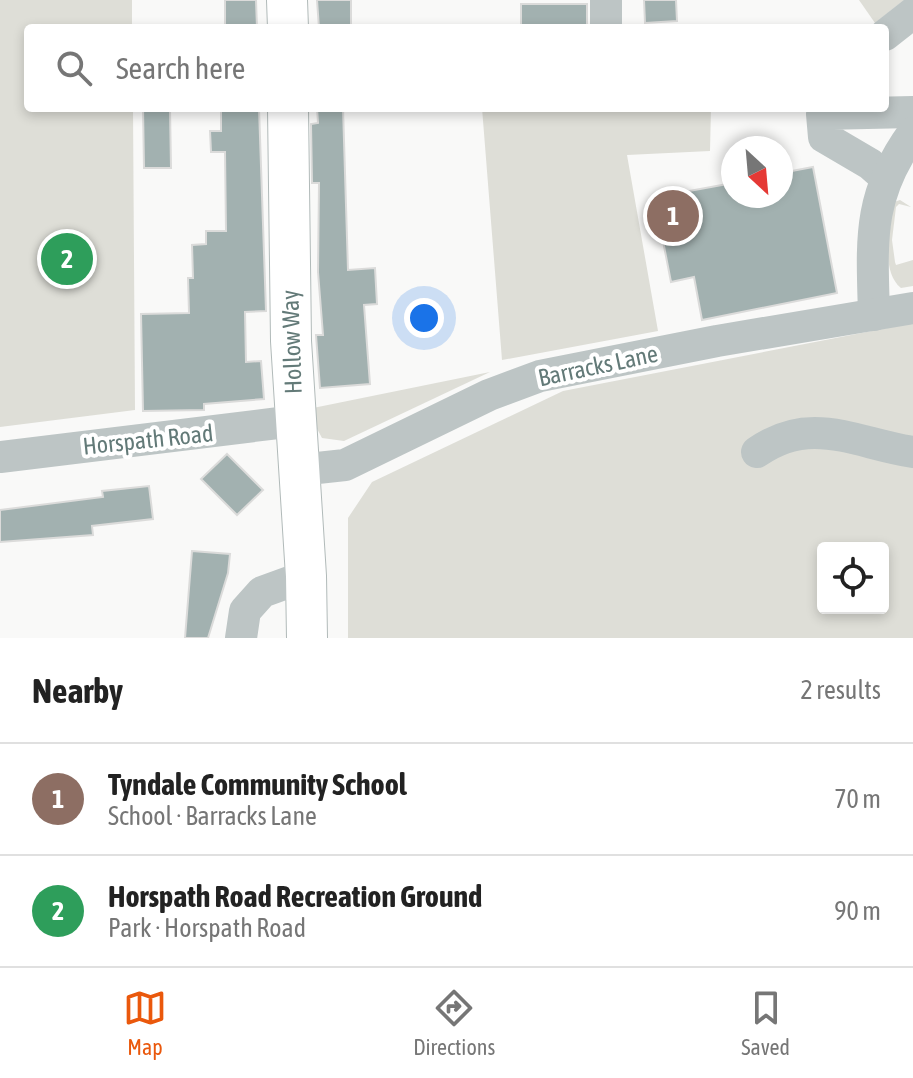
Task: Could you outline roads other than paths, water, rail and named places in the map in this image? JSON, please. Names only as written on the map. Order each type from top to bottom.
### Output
[{"type":"main road","points":[[287,0],[288,24]]},
{"type":"main road","name":"Hollow Way","points":[[288,112],[291,327],[307,638]]},
{"type":"street","points":[[606,0],[606,24]]},
{"type":"street","points":[[889,32],[913,13]]},
{"type":"street","points":[[886,178],[870,164],[824,137],[822,114],[913,112]]},
{"type":"street","points":[[874,315],[875,214],[886,178],[913,133]]},
{"type":"street","name":"Barracks Lane","points":[[299,470],[345,465],[489,395],[540,376],[717,341],[913,308]]},
{"type":"street","name":"Horspath Road","points":[[0,457],[295,421]]},
{"type":"street","points":[[757,452],[787,436],[817,431],[913,452]]},
{"type":"street","points":[[241,638],[245,611],[262,592],[306,576]]},
{"type":"place","name":"Tyndale Community School","points":[[673,216]]},
{"type":"place","name":"Horspath Road Recreation Ground","points":[[67,259]]}]
